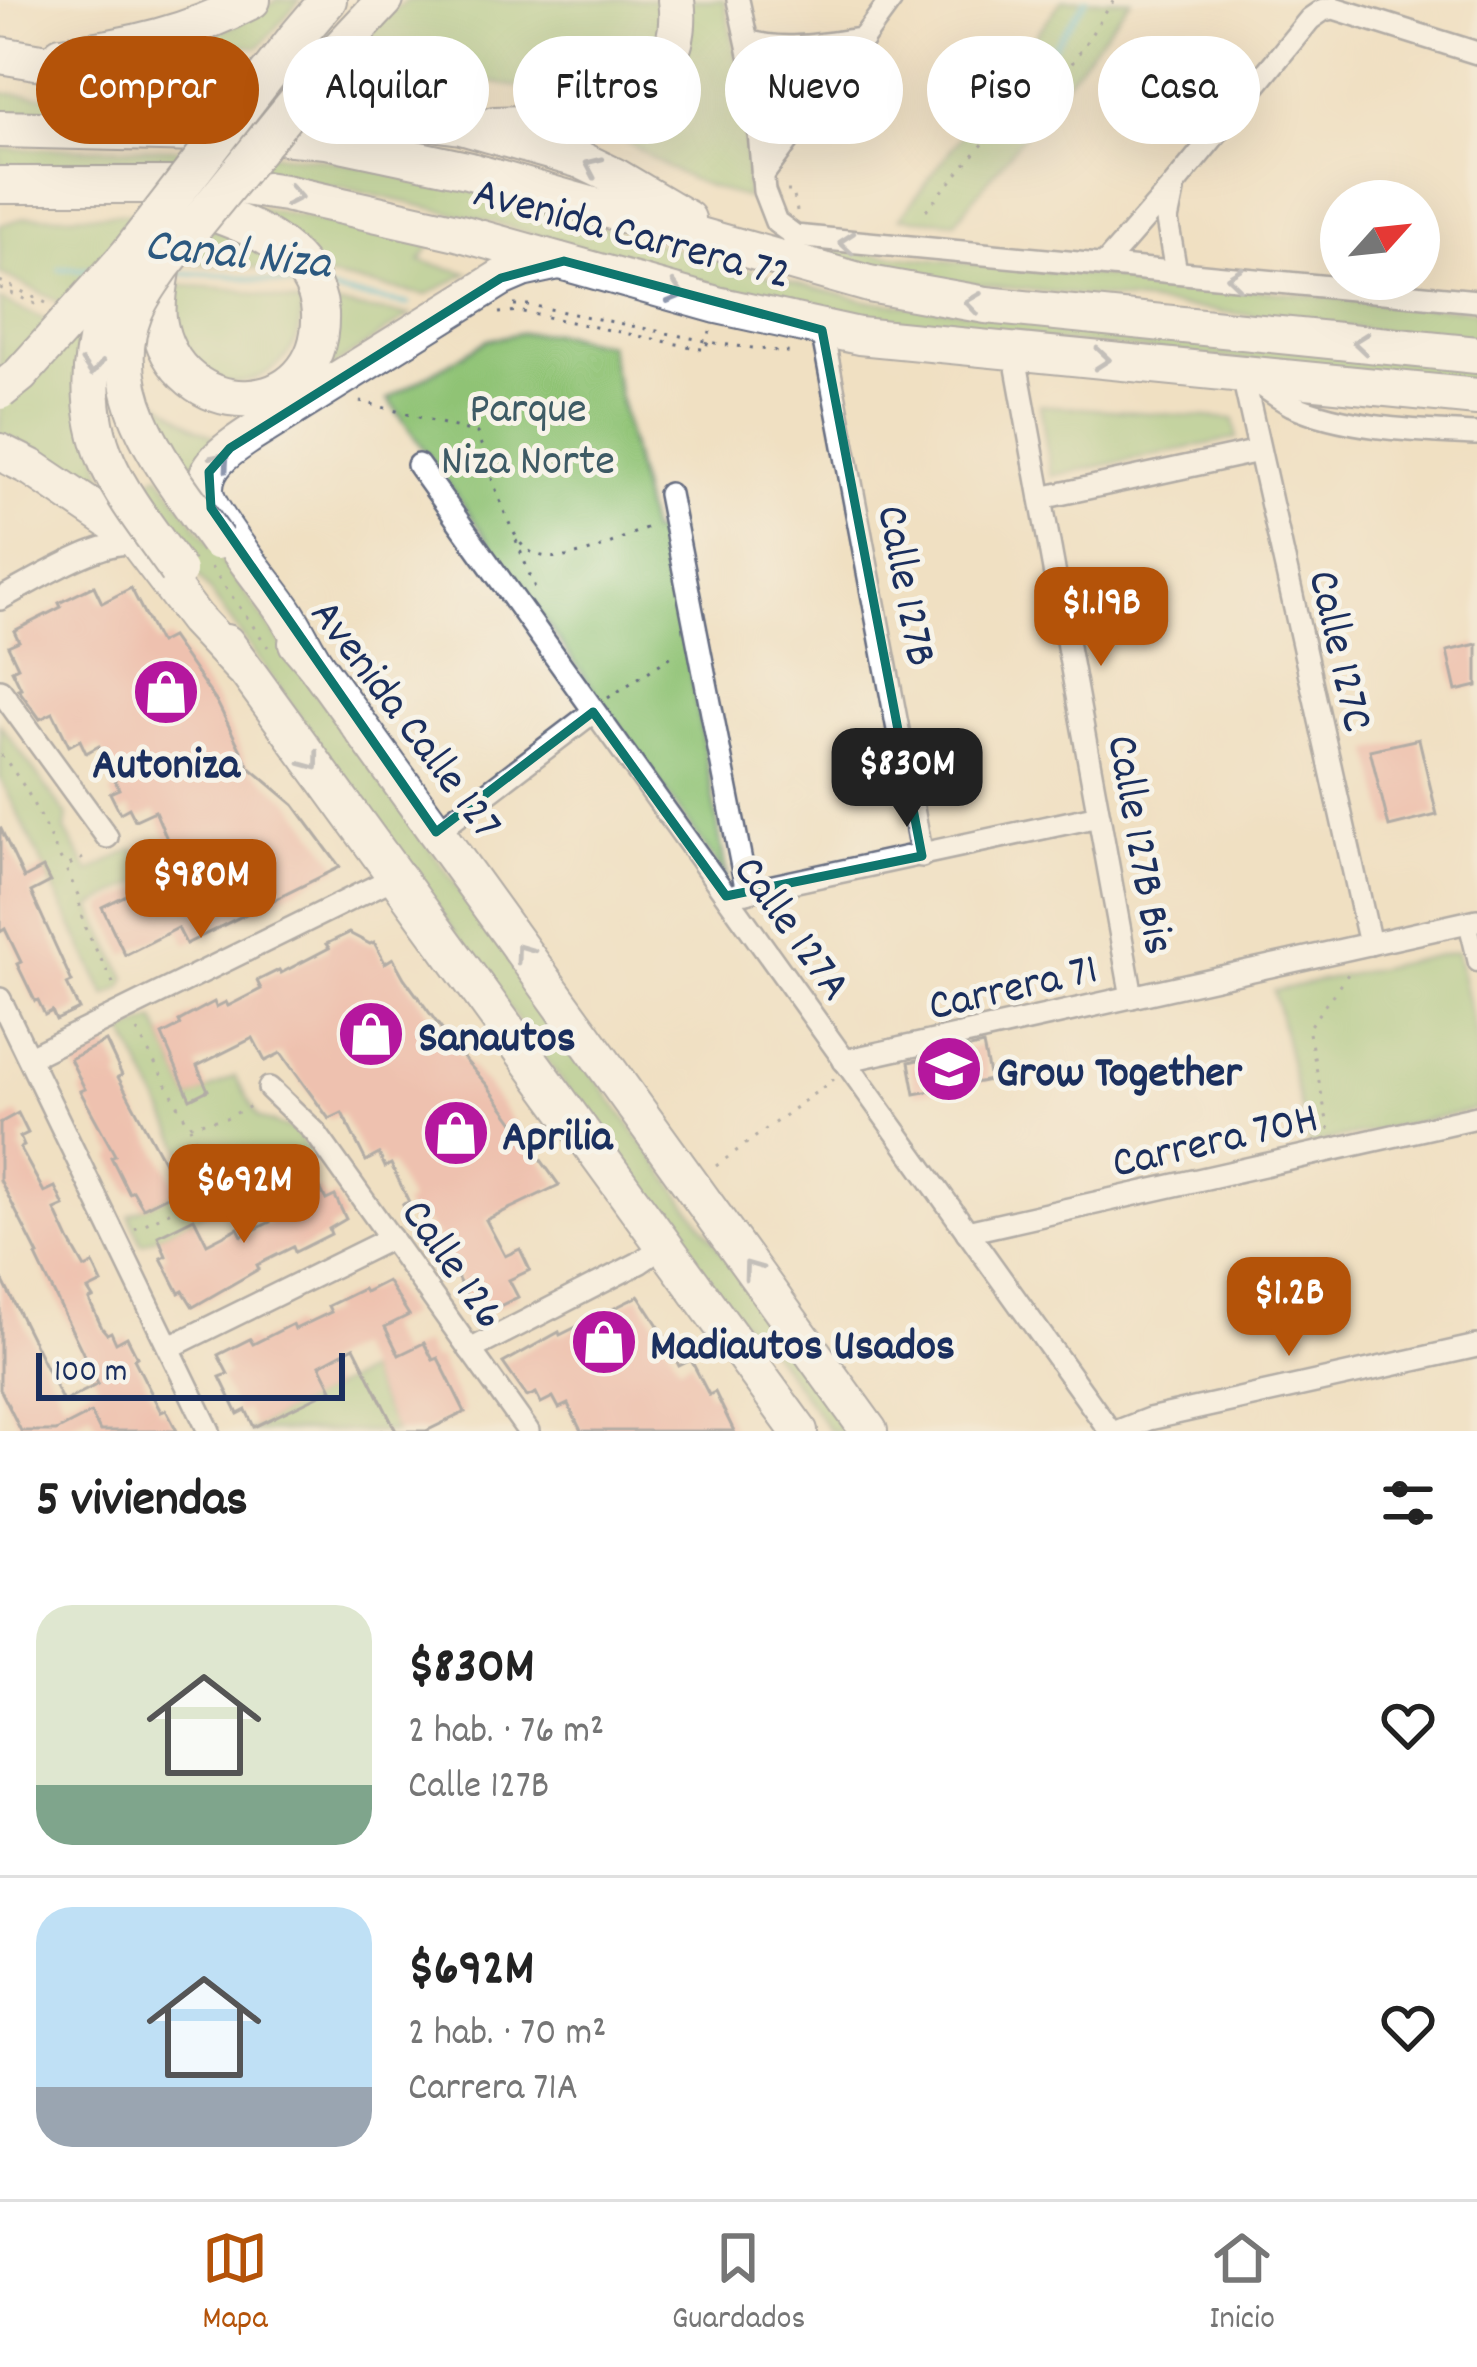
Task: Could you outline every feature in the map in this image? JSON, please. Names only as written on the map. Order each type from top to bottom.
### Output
[{"type":"main road","points":[[9,64],[167,36],[201,26],[252,0]]},
{"type":"main road","points":[[0,391],[20,376],[127,256],[328,0]]},
{"type":"main road","name":"Avenida Calle 127","points":[[385,0],[341,47],[140,298],[125,357],[137,416],[217,542],[315,664],[869,1431]]},
{"type":"main road","points":[[489,125],[560,120],[629,99],[657,75],[666,59],[674,39],[676,0]]},
{"type":"main road","points":[[9,64],[75,86],[283,131]]},
{"type":"main road","name":"Avenida Carrera 72","points":[[9,64],[283,101]]},
{"type":"main road","name":"Avenida Carrera 72","points":[[0,129],[283,136]]},
{"type":"main road","name":"Avenida Carrera 72","points":[[489,134],[581,160],[731,245]]},
{"type":"main road","name":"Avenida Carrera 72","points":[[345,144],[467,170],[869,284],[946,299],[1477,356]]},
{"type":"main road","name":"Avenida Carrera 72","points":[[0,184],[230,185],[457,232],[822,330],[1477,397]]},
{"type":"main road","points":[[136,184],[245,226],[297,260],[319,303],[320,330],[312,357],[296,378],[273,393],[246,400],[219,397],[196,384],[165,343],[158,318],[164,265]]},
{"type":"main road","points":[[0,198],[45,185]]},
{"type":"main road","points":[[127,256],[98,325],[91,366],[97,434],[108,464],[242,668],[799,1431]]},
{"type":"main road","points":[[315,664],[286,614],[211,508],[206,496],[209,472],[230,448],[251,434],[501,278],[564,261]]},
{"type":"main road","points":[[0,452],[116,522],[142,546],[196,619],[242,668]]},
{"type":"main road","points":[[0,470],[51,480]]},
{"type":"street","points":[[738,0],[747,36]]},
{"type":"street","points":[[864,36],[891,0]]},
{"type":"street","points":[[1104,265],[1310,19],[1323,10],[1334,8],[1477,53]]},
{"type":"street","points":[[760,144],[762,176]]},
{"type":"street","points":[[762,176],[785,144]]},
{"type":"street","name":"Avenida Carrera 72","points":[[762,176],[776,222],[794,236],[807,239],[1477,301]]},
{"type":"street","points":[[1174,185],[1167,220],[1176,272]]},
{"type":"street","name":"Calle 127B","points":[[822,330],[922,856]]},
{"type":"street","name":"Calle 127B Bis","points":[[1014,351],[1132,997]]},
{"type":"street","name":"Avenida Carrera 72","points":[[1242,372],[1288,403],[1326,416],[1409,430],[1477,434]]},
{"type":"street","name":"Calle 127C","points":[[1242,372],[1370,944]]},
{"type":"street","points":[[1041,498],[1259,451]]},
{"type":"street","name":"Calle 127A","points":[[418,465],[736,894],[840,1070],[968,1232],[1114,1431]]},
{"type":"street","points":[[669,494],[736,894],[1099,816]]},
{"type":"street","points":[[0,598],[103,547],[122,542],[142,546]]},
{"type":"street","points":[[0,690],[107,837]]},
{"type":"street","points":[[436,832],[600,705]]},
{"type":"street","points":[[30,1057],[397,876]]},
{"type":"street","points":[[1472,921],[1477,963]]},
{"type":"street","name":"Carrera 71","points":[[840,1070],[1132,997],[1472,921]]},
{"type":"street","points":[[0,999],[209,1431]]},
{"type":"street","name":"Calle 126","points":[[261,1097],[315,1132],[528,1431]]},
{"type":"street","name":"Carrera 70H","points":[[968,1232],[1477,1117]]},
{"type":"street","points":[[170,1347],[391,1238]]},
{"type":"street","points":[[470,1350],[664,1246]]},
{"type":"street","points":[[1114,1431],[1149,1419],[1477,1346]]},
{"type":"path","points":[[926,210],[1029,91],[1040,96],[1059,83],[1114,0]]},
{"type":"path","points":[[495,311],[518,311],[706,350],[708,342]]},
{"type":"path","points":[[347,398],[477,434],[509,522],[529,552],[568,557],[658,523]]},
{"type":"path","points":[[600,705],[682,649]]},
{"type":"path","points":[[0,756],[26,789],[78,895],[83,924],[120,996]]},
{"type":"path","points":[[64,867],[82,858]]},
{"type":"path","points":[[1334,1150],[1309,1028],[1370,944]]},
{"type":"path","points":[[128,1233],[217,1188],[132,1018]]},
{"type":"path","points":[[691,1185],[840,1070]]},
{"type":"path","points":[[189,1125],[226,1118],[261,1097]]},
{"type":"highlighted area","points":[[564,261],[822,330],[922,856],[726,896],[593,712],[436,832],[211,508],[209,472],[230,448],[501,278]]},
{"type":"green space","points":[[278,0],[300,0],[259,47],[259,36],[209,36]]},
{"type":"green space","points":[[408,0],[665,0],[666,13],[657,36],[513,36],[513,86],[489,82],[489,36],[363,36]]},
{"type":"green space","points":[[685,0],[724,0],[731,36],[725,36],[725,144],[746,144],[747,198],[687,177],[630,144],[701,144],[701,36],[669,36]]},
{"type":"green space","points":[[1062,0],[1131,0],[1074,72],[1074,36],[1035,36]]},
{"type":"green space","points":[[0,93],[36,96],[36,120],[0,119]]},
{"type":"green space","points":[[955,144],[1017,144],[955,222],[900,218]]},
{"type":"green space","points":[[0,149],[217,150],[347,163],[479,192],[868,301],[1477,367],[1477,383],[864,322],[786,306],[495,223],[344,188],[282,180],[0,172]]},
{"type":"green space","points":[[244,205],[432,243],[420,261],[468,273],[426,295],[325,276]]},
{"type":"green space","points":[[140,213],[63,304],[0,273],[0,225],[27,217]]},
{"type":"green space","points":[[211,229],[230,233],[292,273],[185,262]]},
{"type":"green space","points":[[766,244],[1320,296],[1320,300],[1477,311],[1477,343],[1125,300],[926,279]]},
{"type":"green space","points":[[178,285],[233,289],[302,304],[296,341],[279,363],[256,379],[216,380],[202,371],[184,338]]},
{"type":"green space","points":[[0,300],[77,334],[78,378],[112,508],[0,439]]},
{"type":"green space","points":[[336,305],[410,315],[305,385]]},
{"type":"green space","name":"Parque Niza Norte","points":[[554,333],[608,344],[650,533],[666,530],[727,878],[388,399],[488,340]]},
{"type":"green space","points":[[145,391],[196,428],[224,441],[190,483]]},
{"type":"green space","points":[[1040,405],[1234,419],[1237,438],[1051,476]]},
{"type":"green space","points":[[159,474],[851,1431],[830,1431],[778,1360],[707,1284],[136,489]]},
{"type":"green space","points":[[0,724],[67,816],[65,830],[89,872],[133,849],[152,875],[91,907],[126,978],[123,987],[106,996],[0,777]]},
{"type":"green space","points":[[1457,951],[1477,1042],[1477,1109],[1309,1145],[1274,991]]},
{"type":"green space","points":[[155,1020],[190,1099],[235,1076],[259,1118],[296,1131],[313,1159],[142,1244],[129,1215],[198,1181],[124,1032]]},
{"type":"green space","points":[[366,1372],[396,1431],[247,1431]]},
{"type":"building","points":[[94,586],[102,603],[131,588],[159,643],[171,637],[218,704],[249,767],[294,805],[340,867],[186,944],[178,928],[125,955],[102,907],[155,881],[152,875],[161,871],[155,860],[165,855],[159,843],[167,839],[155,811],[135,820],[129,808],[120,813],[110,793],[119,789],[99,746],[86,753],[80,740],[69,746],[53,713],[40,719],[18,689],[12,670],[18,667],[8,646],[19,641],[14,631]]},
{"type":"building","points":[[1477,644],[1477,686],[1456,691],[1447,651]]},
{"type":"building","points":[[1419,739],[1437,815],[1389,827],[1370,750]]},
{"type":"building","points":[[0,827],[24,878],[43,868],[50,882],[31,892],[72,982],[67,984],[79,1009],[56,1020],[52,1011],[45,1015],[35,1001],[5,929],[0,932]]},
{"type":"building","points":[[349,933],[374,942],[385,963],[393,958],[559,1185],[486,1220],[505,1256],[520,1249],[530,1270],[509,1280],[518,1297],[477,1317],[434,1231],[426,1221],[415,1227],[391,1164],[385,1167],[379,1154],[366,1161],[342,1113],[329,1119],[281,1053],[265,1061],[253,1038],[197,1066],[208,1090],[190,1099],[162,1035],[214,1002],[216,1007],[226,1002],[228,1006],[261,989],[257,981],[329,948],[326,944]]},
{"type":"building","points":[[106,1041],[122,1075],[118,1077],[179,1190],[143,1208],[133,1191],[129,1193],[111,1157],[115,1155],[80,1091],[85,1089],[70,1059]]},
{"type":"building","name":"Grow Together","points":[[983,1045],[990,1080],[915,1094],[909,1062]]},
{"type":"building","points":[[18,1113],[28,1133],[20,1137],[24,1146],[20,1148],[44,1192],[55,1187],[64,1206],[55,1210],[69,1240],[85,1268],[93,1264],[102,1283],[88,1290],[102,1328],[111,1332],[116,1343],[127,1337],[161,1412],[166,1410],[177,1431],[100,1431],[91,1413],[56,1431],[21,1431],[0,1389],[0,1275],[63,1402],[98,1384],[0,1180],[0,1123]]},
{"type":"building","points":[[320,1188],[326,1200],[335,1196],[346,1219],[329,1229],[331,1234],[257,1265],[259,1269],[193,1307],[183,1291],[179,1293],[161,1258],[166,1256],[158,1236],[194,1218],[207,1244],[238,1228],[242,1236],[270,1222],[267,1215]]},
{"type":"building","points":[[387,1281],[409,1315],[385,1327],[399,1355],[424,1343],[433,1360],[438,1358],[465,1412],[426,1431],[396,1431],[354,1347],[320,1365],[332,1389],[254,1427],[246,1410],[238,1414],[220,1377],[228,1374],[218,1355],[293,1324],[295,1329],[331,1312],[328,1306]]},
{"type":"building","points":[[639,1296],[679,1366],[691,1360],[709,1395],[715,1392],[734,1431],[581,1431],[568,1404],[559,1408],[553,1397],[541,1403],[536,1393],[527,1397],[503,1363]]},
{"type":"waterway","points":[[1061,36],[1086,0]]},
{"type":"waterway","name":"Canal Niza","points":[[60,269],[94,270]]},
{"type":"waterway","name":"Canal Niza","points":[[174,273],[297,286]]},
{"type":"waterway","name":"Canal Niza","points":[[328,291],[408,304]]},
{"type":"place","name":"Autoniza","points":[[166,692]]},
{"type":"place","name":"Sanautos","points":[[371,1034]]},
{"type":"place","name":"Grow Together","points":[[949,1069]]},
{"type":"place","name":"Aprilia","points":[[456,1133]]},
{"type":"place","name":"Madiautos Usados","points":[[604,1342]]}]
